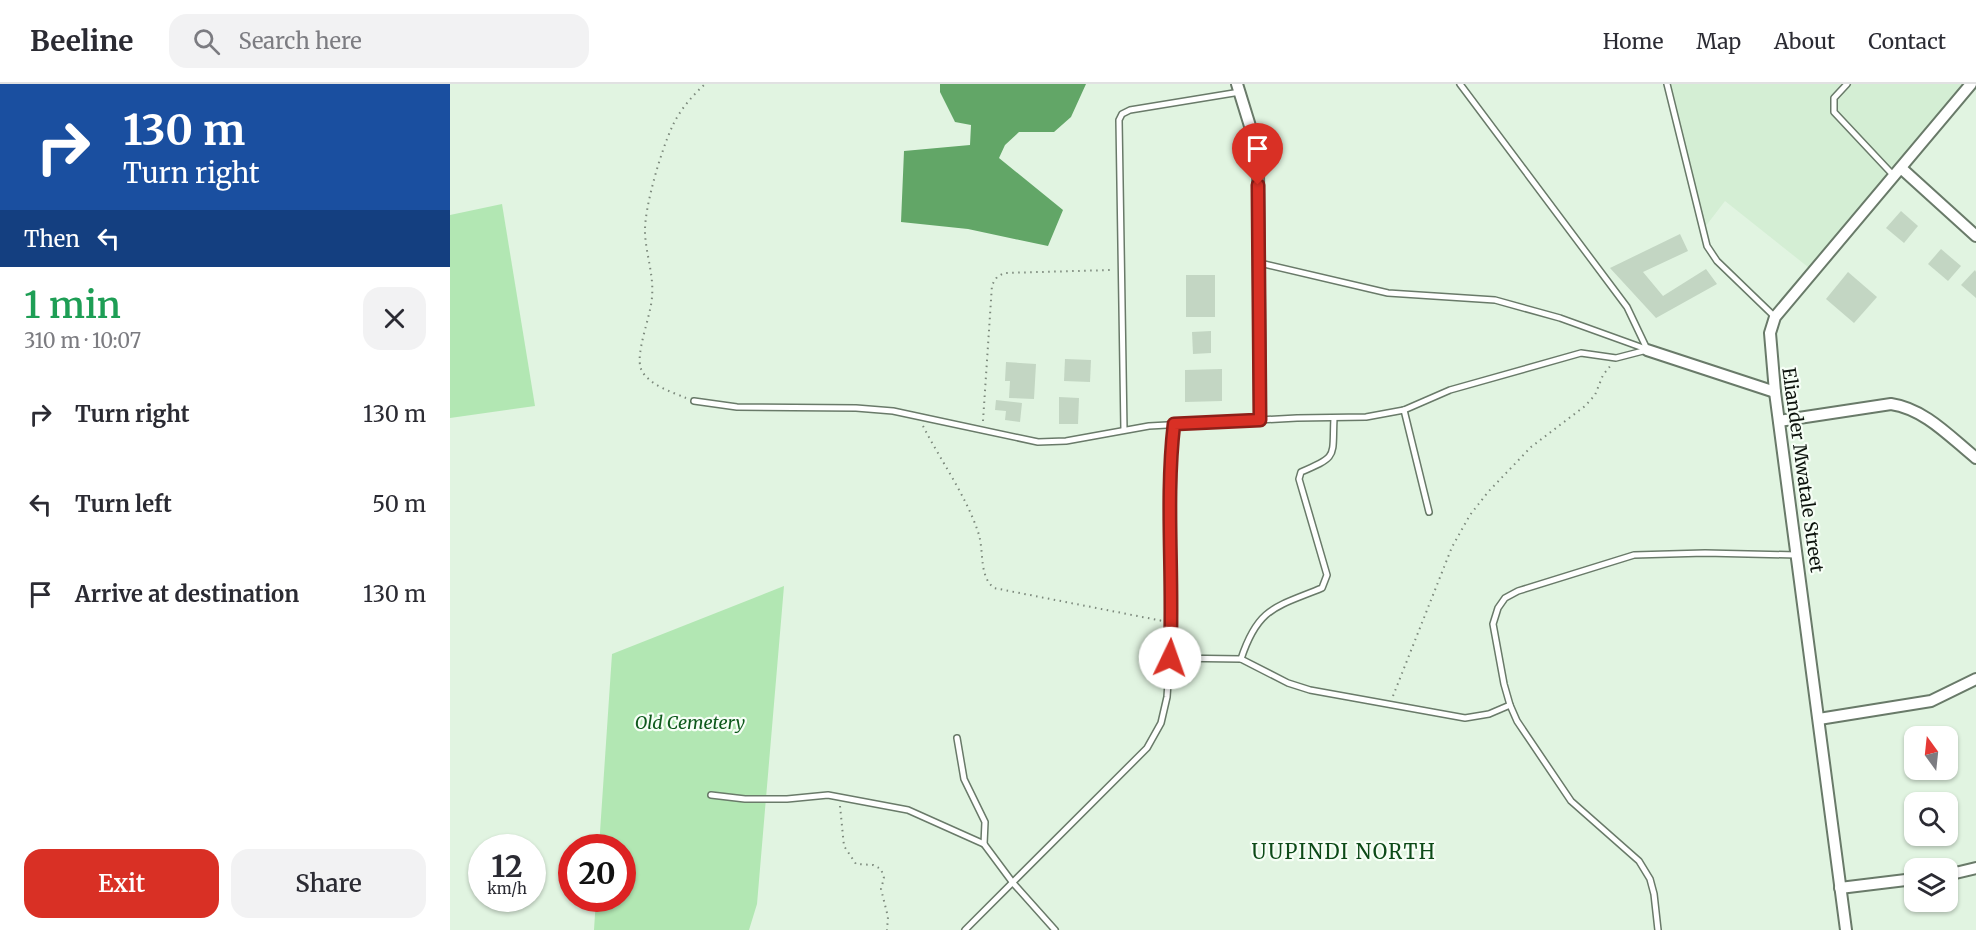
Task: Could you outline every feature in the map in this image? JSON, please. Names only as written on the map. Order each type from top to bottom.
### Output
[{"type":"street","points":[[1775,317],[1971,84]]},
{"type":"street","points":[[1238,88],[1254,139],[1258,165],[1260,420]]},
{"type":"street","points":[[1897,172],[1976,236]]},
{"type":"street","name":"Eliander Mwatale Street","points":[[1775,317],[1770,333],[1775,392],[1846,930]]},
{"type":"street","points":[[1647,350],[1775,392]]},
{"type":"street","points":[[1779,421],[1891,404],[1906,406],[1921,414],[1976,458]]},
{"type":"street","points":[[1819,719],[1931,701],[1976,680]]},
{"type":"street","points":[[1958,872],[1976,868]]},
{"type":"street","points":[[1840,888],[1904,880]]},
{"type":"lane","points":[[1460,84],[1627,308],[1647,350]]},
{"type":"lane","points":[[1667,84],[1707,246],[1717,261],[1775,317]]},
{"type":"lane","points":[[1847,84],[1834,98],[1834,112],[1897,172]]},
{"type":"lane","points":[[1124,430],[1119,120],[1122,114],[1130,110],[1238,88]]},
{"type":"lane","points":[[1260,263],[1388,293],[1494,300],[1560,318],[1647,350]]},
{"type":"lane","points":[[694,401],[737,407],[856,408],[893,411],[1038,442],[1087,439],[1124,430],[1174,424],[1366,417],[1404,410],[1450,390],[1581,353],[1616,358],[1647,350]]},
{"type":"lane","points":[[1404,410],[1429,512]]},
{"type":"lane","points":[[1241,659],[1248,638],[1261,617],[1276,606],[1322,588],[1326,582],[1327,575],[1299,479],[1301,472],[1329,459],[1332,453],[1335,418]]},
{"type":"lane","points":[[965,930],[1147,748],[1161,723],[1167,697],[1172,623],[1170,480],[1174,424]]},
{"type":"lane","points":[[1658,930],[1650,879],[1639,861],[1571,801],[1517,721],[1504,684],[1493,624],[1498,608],[1505,598],[1518,591],[1634,555],[1705,553],[1797,555]]},
{"type":"lane","points":[[1170,658],[1241,659],[1288,683],[1310,690],[1465,718],[1489,714],[1510,705]]},
{"type":"lane","points":[[957,738],[964,779],[985,822],[984,844]]},
{"type":"lane","points":[[711,795],[744,799],[788,799],[828,795],[908,810],[984,844],[1013,883],[1055,930]]},
{"type":"path","points":[[694,401],[649,380],[641,369],[639,356],[652,297],[651,270],[645,234],[646,214],[672,126],[690,99],[705,84]]},
{"type":"path","points":[[983,431],[992,285],[997,277],[1004,273],[1120,270]]},
{"type":"path","points":[[1390,705],[1452,547],[1470,515],[1488,492],[1531,447],[1585,406],[1595,395],[1603,375],[1616,358]]},
{"type":"path","points":[[918,416],[975,522],[989,584],[994,588],[1172,623]]},
{"type":"path","points":[[840,797],[844,846],[856,864],[873,865],[881,869],[885,878],[881,889],[888,917],[887,930]]},
{"type":"shaded area","points":[[940,84],[1086,84],[1071,117],[1054,132],[1019,132],[1005,145],[999,158],[1063,210],[1048,246],[968,229],[901,222],[904,151],[970,145],[971,125],[955,122],[940,92]]},
{"type":"shaded area","points":[[1667,84],[1971,84],[1813,271],[1725,201],[1702,231]]},
{"type":"green space","points":[[502,204],[535,406],[450,418],[450,215]]},
{"type":"green space","name":"Old Cemetery","points":[[784,586],[757,904],[749,930],[594,930],[595,912],[636,912],[636,834],[600,834],[612,654]]},
{"type":"building","points":[[1901,211],[1918,226],[1904,243],[1886,228]]},
{"type":"building","points":[[1680,234],[1688,251],[1643,272],[1663,296],[1706,269],[1717,284],[1656,318],[1610,268]]},
{"type":"building","points":[[1941,249],[1961,266],[1948,281],[1928,264]]},
{"type":"building","points":[[1975,270],[1976,272],[1976,298],[1961,285]]},
{"type":"building","points":[[1848,272],[1877,297],[1854,323],[1826,299]]},
{"type":"building","points":[[1186,275],[1215,275],[1215,317],[1186,317]]},
{"type":"building","points":[[1211,331],[1211,353],[1193,354],[1192,332]]},
{"type":"building","points":[[1065,359],[1091,360],[1090,382],[1064,381]]},
{"type":"building","points":[[1006,362],[1036,364],[1034,399],[1009,398],[1010,381],[1005,381]]},
{"type":"building","points":[[1222,369],[1222,401],[1185,402],[1185,370]]},
{"type":"building","points":[[1059,397],[1079,398],[1078,424],[1059,424]]},
{"type":"building","points":[[996,400],[1022,403],[1020,422],[1005,420],[1006,411],[995,410]]},
{"type":"district","name":"UUPINDI NORTH","points":[[1344,851]]},
{"type":"route","points":[[1170,658],[1172,623],[1170,480],[1174,424],[1260,420],[1258,185]]}]
